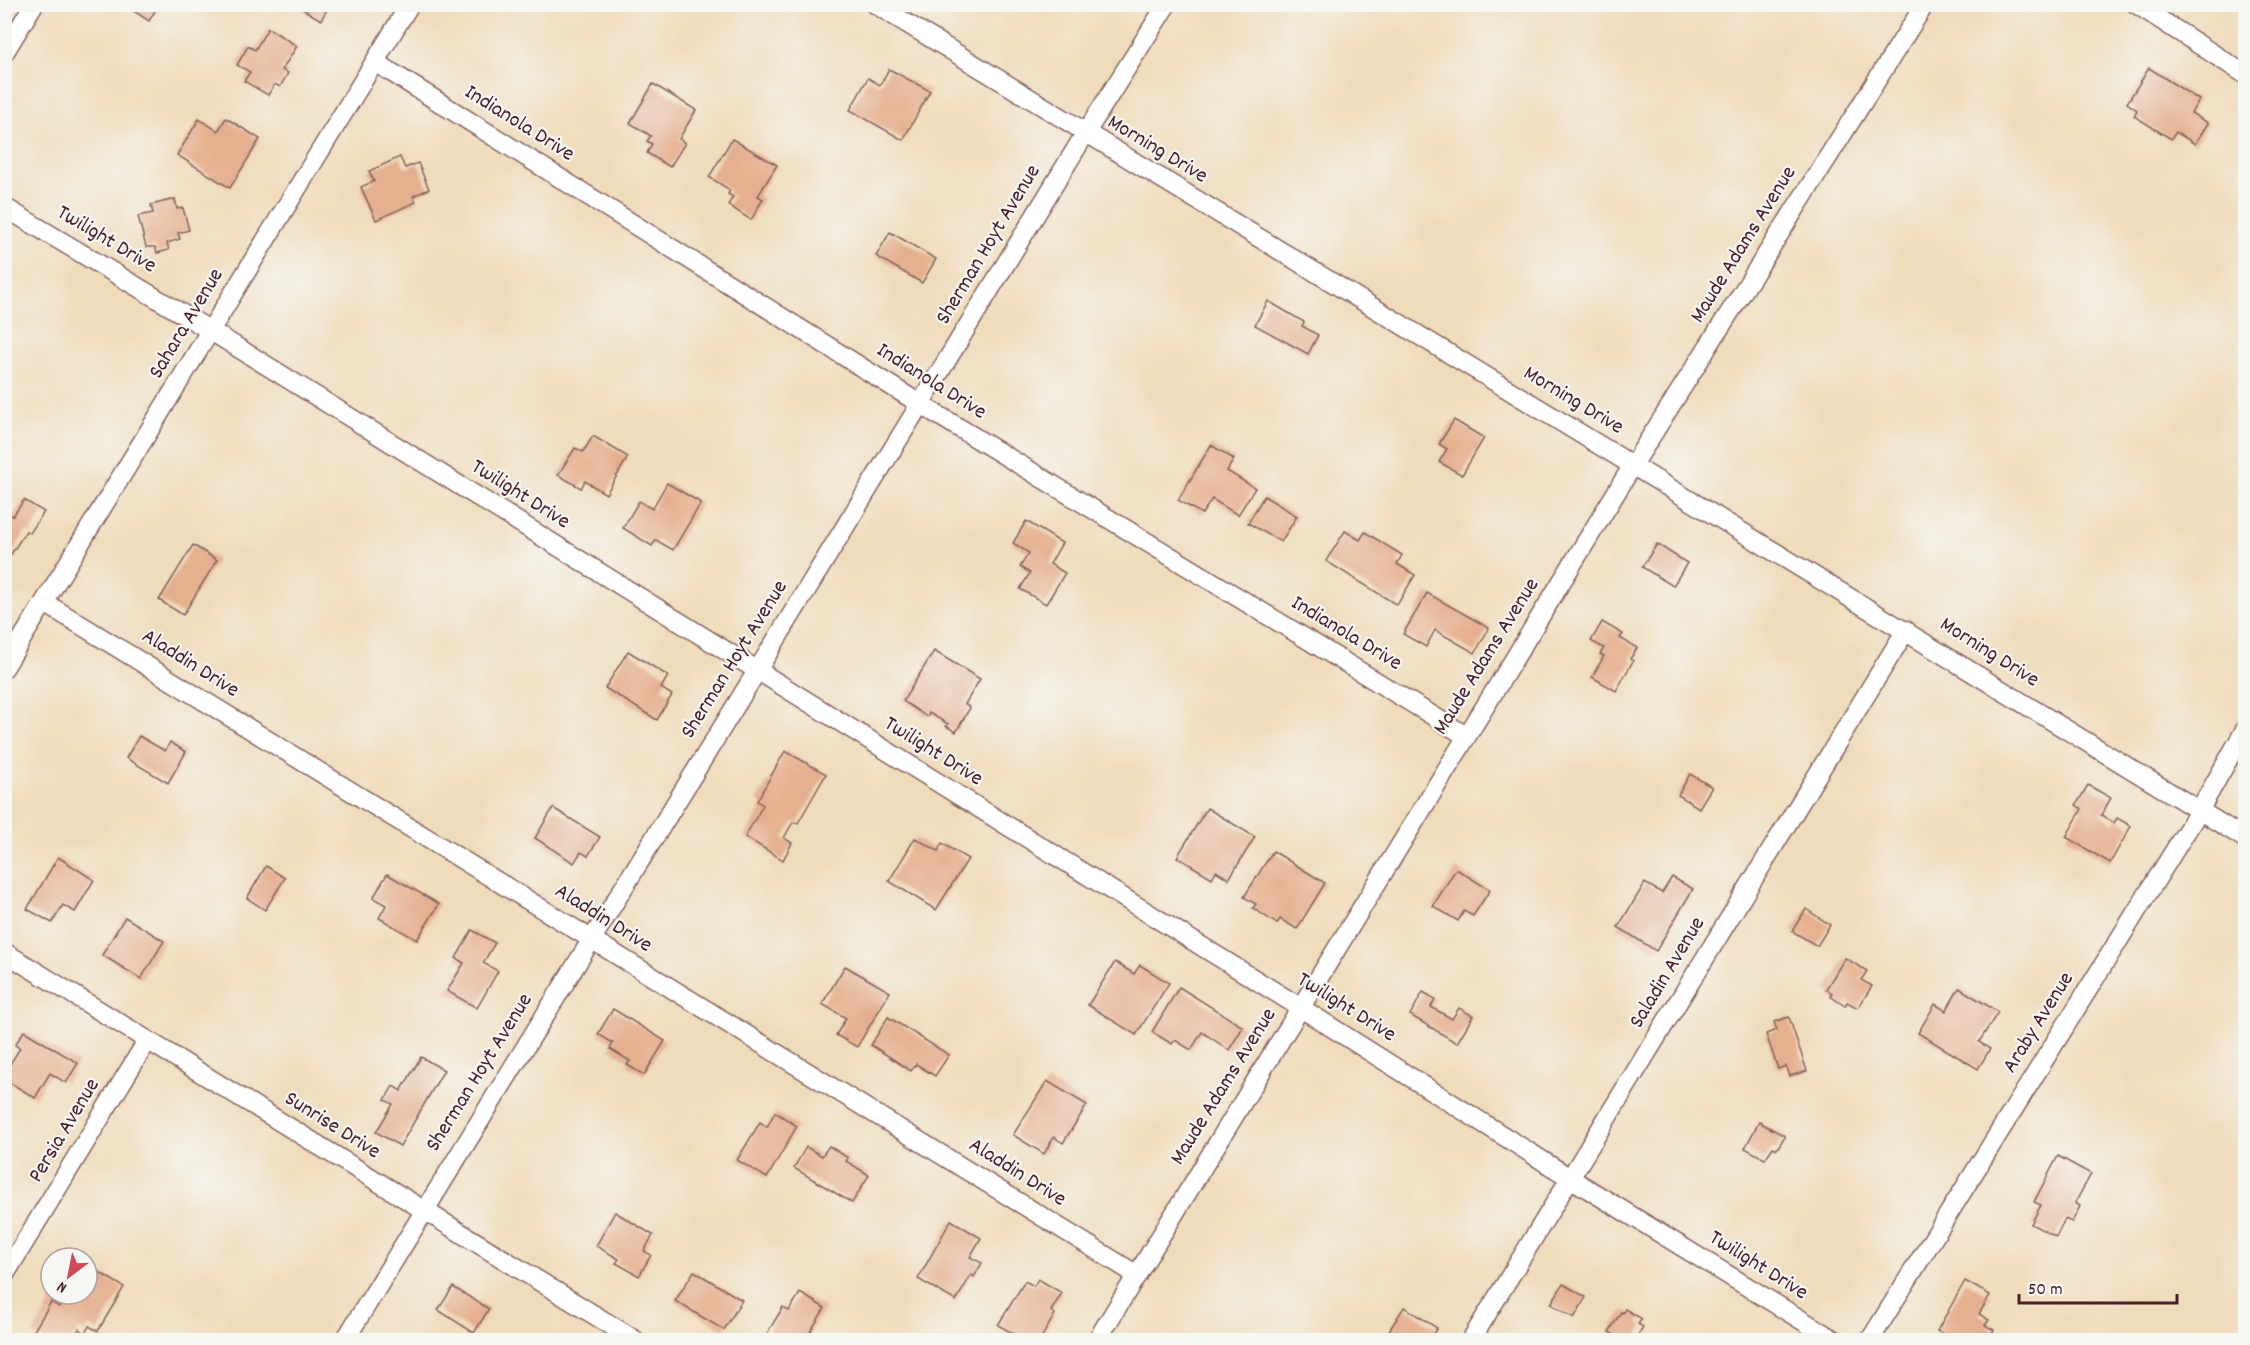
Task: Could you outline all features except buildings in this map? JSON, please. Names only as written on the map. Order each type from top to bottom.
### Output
[{"type":"street","points":[[4,53],[34,4]]},
{"type":"street","name":"Sahara Avenue","points":[[4,669],[410,4]]},
{"type":"street","name":"Morning Drive","points":[[875,4],[2246,839]]},
{"type":"street","name":"Sherman Hoyt Avenue","points":[[345,1341],[1167,4]]},
{"type":"street","name":"Maude Adams Avenue","points":[[1097,1341],[1633,465],[1925,4]]},
{"type":"street","points":[[2136,4],[2246,75]]},
{"type":"street","name":"Indianola Drive","points":[[375,62],[920,404],[1466,736]]},
{"type":"street","name":"Twilight Drive","points":[[4,207],[211,331],[1834,1341]]},
{"type":"street","name":"Aladdin Drive","points":[[45,603],[1137,1275]]},
{"type":"street","name":"Saladin Avenue","points":[[1471,1341],[1906,630]]},
{"type":"street","name":"Araby Avenue","points":[[1870,1341],[2199,811],[2246,728]]},
{"type":"street","name":"Sunrise Drive","points":[[4,952],[634,1341]]},
{"type":"street","name":"Persia Avenue","points":[[4,1276],[147,1041]]}]
